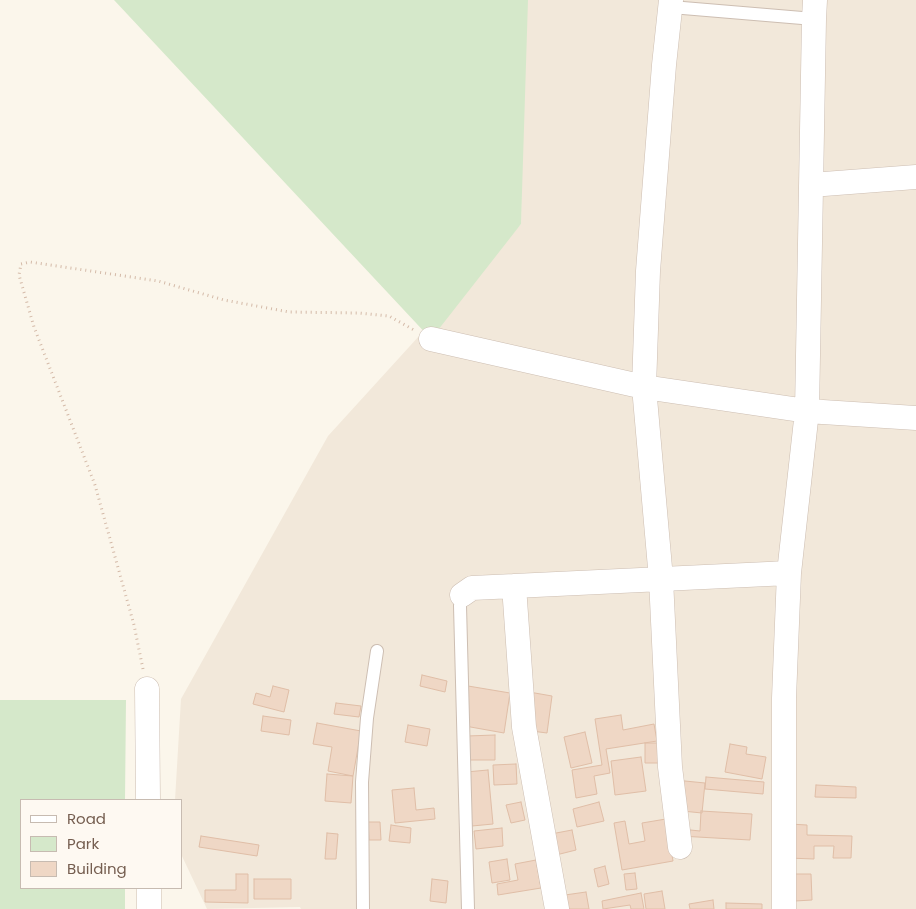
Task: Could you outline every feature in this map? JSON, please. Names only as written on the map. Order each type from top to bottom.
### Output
[{"type":"street","points":[[671,3],[664,66],[648,271],[644,387],[661,579],[670,767],[680,847]]},
{"type":"street","points":[[784,909],[784,698],[789,573],[807,411],[814,10]]},
{"type":"street","points":[[811,185],[916,177]]},
{"type":"street","points":[[431,339],[644,387],[807,411],[916,418]]},
{"type":"street","points":[[462,595],[472,588],[789,573]]},
{"type":"street","points":[[514,586],[524,727],[557,909]]},
{"type":"street","points":[[147,689],[148,799]]},
{"type":"street","points":[[149,889],[149,909]]},
{"type":"lane","points":[[671,3],[814,10]]},
{"type":"lane","points":[[462,595],[460,606],[468,909]]},
{"type":"lane","points":[[363,909],[362,782],[367,718],[376,651]]},
{"type":"path","points":[[147,689],[134,625],[95,485],[34,327],[19,275],[21,264],[30,262],[158,281],[224,300],[290,312],[359,312],[389,316],[431,339]]},
{"type":"shaded area","points":[[523,0],[916,0],[916,909],[301,909],[300,907],[207,909],[182,856],[182,799],[175,799],[181,699],[328,436],[521,224]]},
{"type":"green space","points":[[114,0],[528,0],[521,224],[431,339]]},
{"type":"green space","points":[[0,700],[126,700],[125,799],[20,799],[20,889],[125,889],[125,909],[0,909]]},
{"type":"building","points":[[422,675],[447,681],[445,692],[420,686]]},
{"type":"building","points":[[273,686],[289,690],[284,712],[253,704],[256,693],[270,697]]},
{"type":"building","points":[[468,686],[510,693],[504,733],[465,726]]},
{"type":"building","points":[[529,692],[552,696],[547,733],[524,730]]},
{"type":"building","points":[[336,703],[361,706],[359,717],[334,714]]},
{"type":"building","points":[[621,715],[623,730],[654,724],[657,741],[606,749],[610,773],[594,776],[597,794],[576,798],[572,770],[602,765],[595,719]]},
{"type":"building","points":[[263,716],[291,720],[289,735],[261,731]]},
{"type":"building","points":[[317,723],[361,731],[353,776],[328,771],[332,747],[313,744]]},
{"type":"building","points":[[408,725],[430,729],[427,746],[405,742]]},
{"type":"building","points":[[585,732],[592,763],[571,768],[564,737]]},
{"type":"building","points":[[495,735],[495,760],[467,760],[467,736]]},
{"type":"building","points":[[645,743],[658,743],[658,763],[645,763]]},
{"type":"building","points":[[730,744],[747,747],[746,754],[766,757],[762,779],[725,772]]},
{"type":"building","points":[[641,757],[646,791],[615,795],[611,761]]},
{"type":"building","points":[[516,764],[517,784],[494,785],[493,765]]},
{"type":"building","points":[[488,770],[493,824],[472,826],[466,772]]},
{"type":"building","points":[[327,774],[353,776],[351,803],[325,801]]},
{"type":"building","points":[[706,777],[764,782],[763,794],[705,789]]},
{"type":"building","points":[[675,780],[705,783],[702,813],[672,810]]},
{"type":"building","points":[[816,785],[856,787],[856,798],[815,797]]},
{"type":"building","points":[[414,788],[416,810],[434,808],[435,819],[395,823],[392,790]]},
{"type":"building","points":[[521,802],[525,820],[511,823],[506,805]]},
{"type":"building","points":[[599,802],[604,821],[577,827],[573,809]]},
{"type":"building","points":[[701,811],[752,814],[750,840],[680,836],[681,829],[700,831]]},
{"type":"building","points":[[666,819],[673,861],[622,870],[614,823],[625,821],[629,844],[645,841],[642,823]]},
{"type":"building","points":[[368,822],[380,822],[381,840],[369,840]]},
{"type":"building","points":[[789,824],[807,825],[807,835],[852,836],[851,858],[833,858],[834,846],[814,846],[814,859],[788,858]]},
{"type":"building","points":[[391,825],[411,828],[410,843],[389,841]]},
{"type":"building","points":[[502,828],[503,846],[476,849],[474,831]]},
{"type":"building","points":[[572,830],[576,850],[556,855],[551,834]]},
{"type":"building","points":[[327,833],[338,834],[336,859],[325,859]]},
{"type":"building","points":[[201,836],[259,845],[257,856],[199,847]]},
{"type":"building","points":[[507,859],[510,880],[492,883],[489,862]]},
{"type":"building","points":[[536,860],[541,888],[498,895],[497,884],[518,880],[515,864]]},
{"type":"building","points":[[605,866],[609,884],[598,887],[594,869]]},
{"type":"building","points":[[635,873],[637,889],[626,890],[624,874]]},
{"type":"building","points":[[236,874],[248,874],[248,903],[205,902],[205,890],[236,890]]},
{"type":"building","points":[[794,874],[811,874],[812,900],[795,901]]},
{"type":"building","points":[[254,879],[291,879],[291,899],[254,899]]},
{"type":"building","points":[[432,879],[448,881],[446,903],[430,901]]},
{"type":"building","points":[[662,891],[665,909],[646,909],[644,894]]},
{"type":"building","points":[[586,892],[589,909],[567,909],[565,895]]},
{"type":"building","points":[[641,893],[644,909],[631,909],[630,905],[603,909],[602,901]]},
{"type":"building","points":[[713,900],[714,909],[690,909],[689,904]]},
{"type":"building","points":[[726,903],[762,904],[762,909],[726,909]]}]
